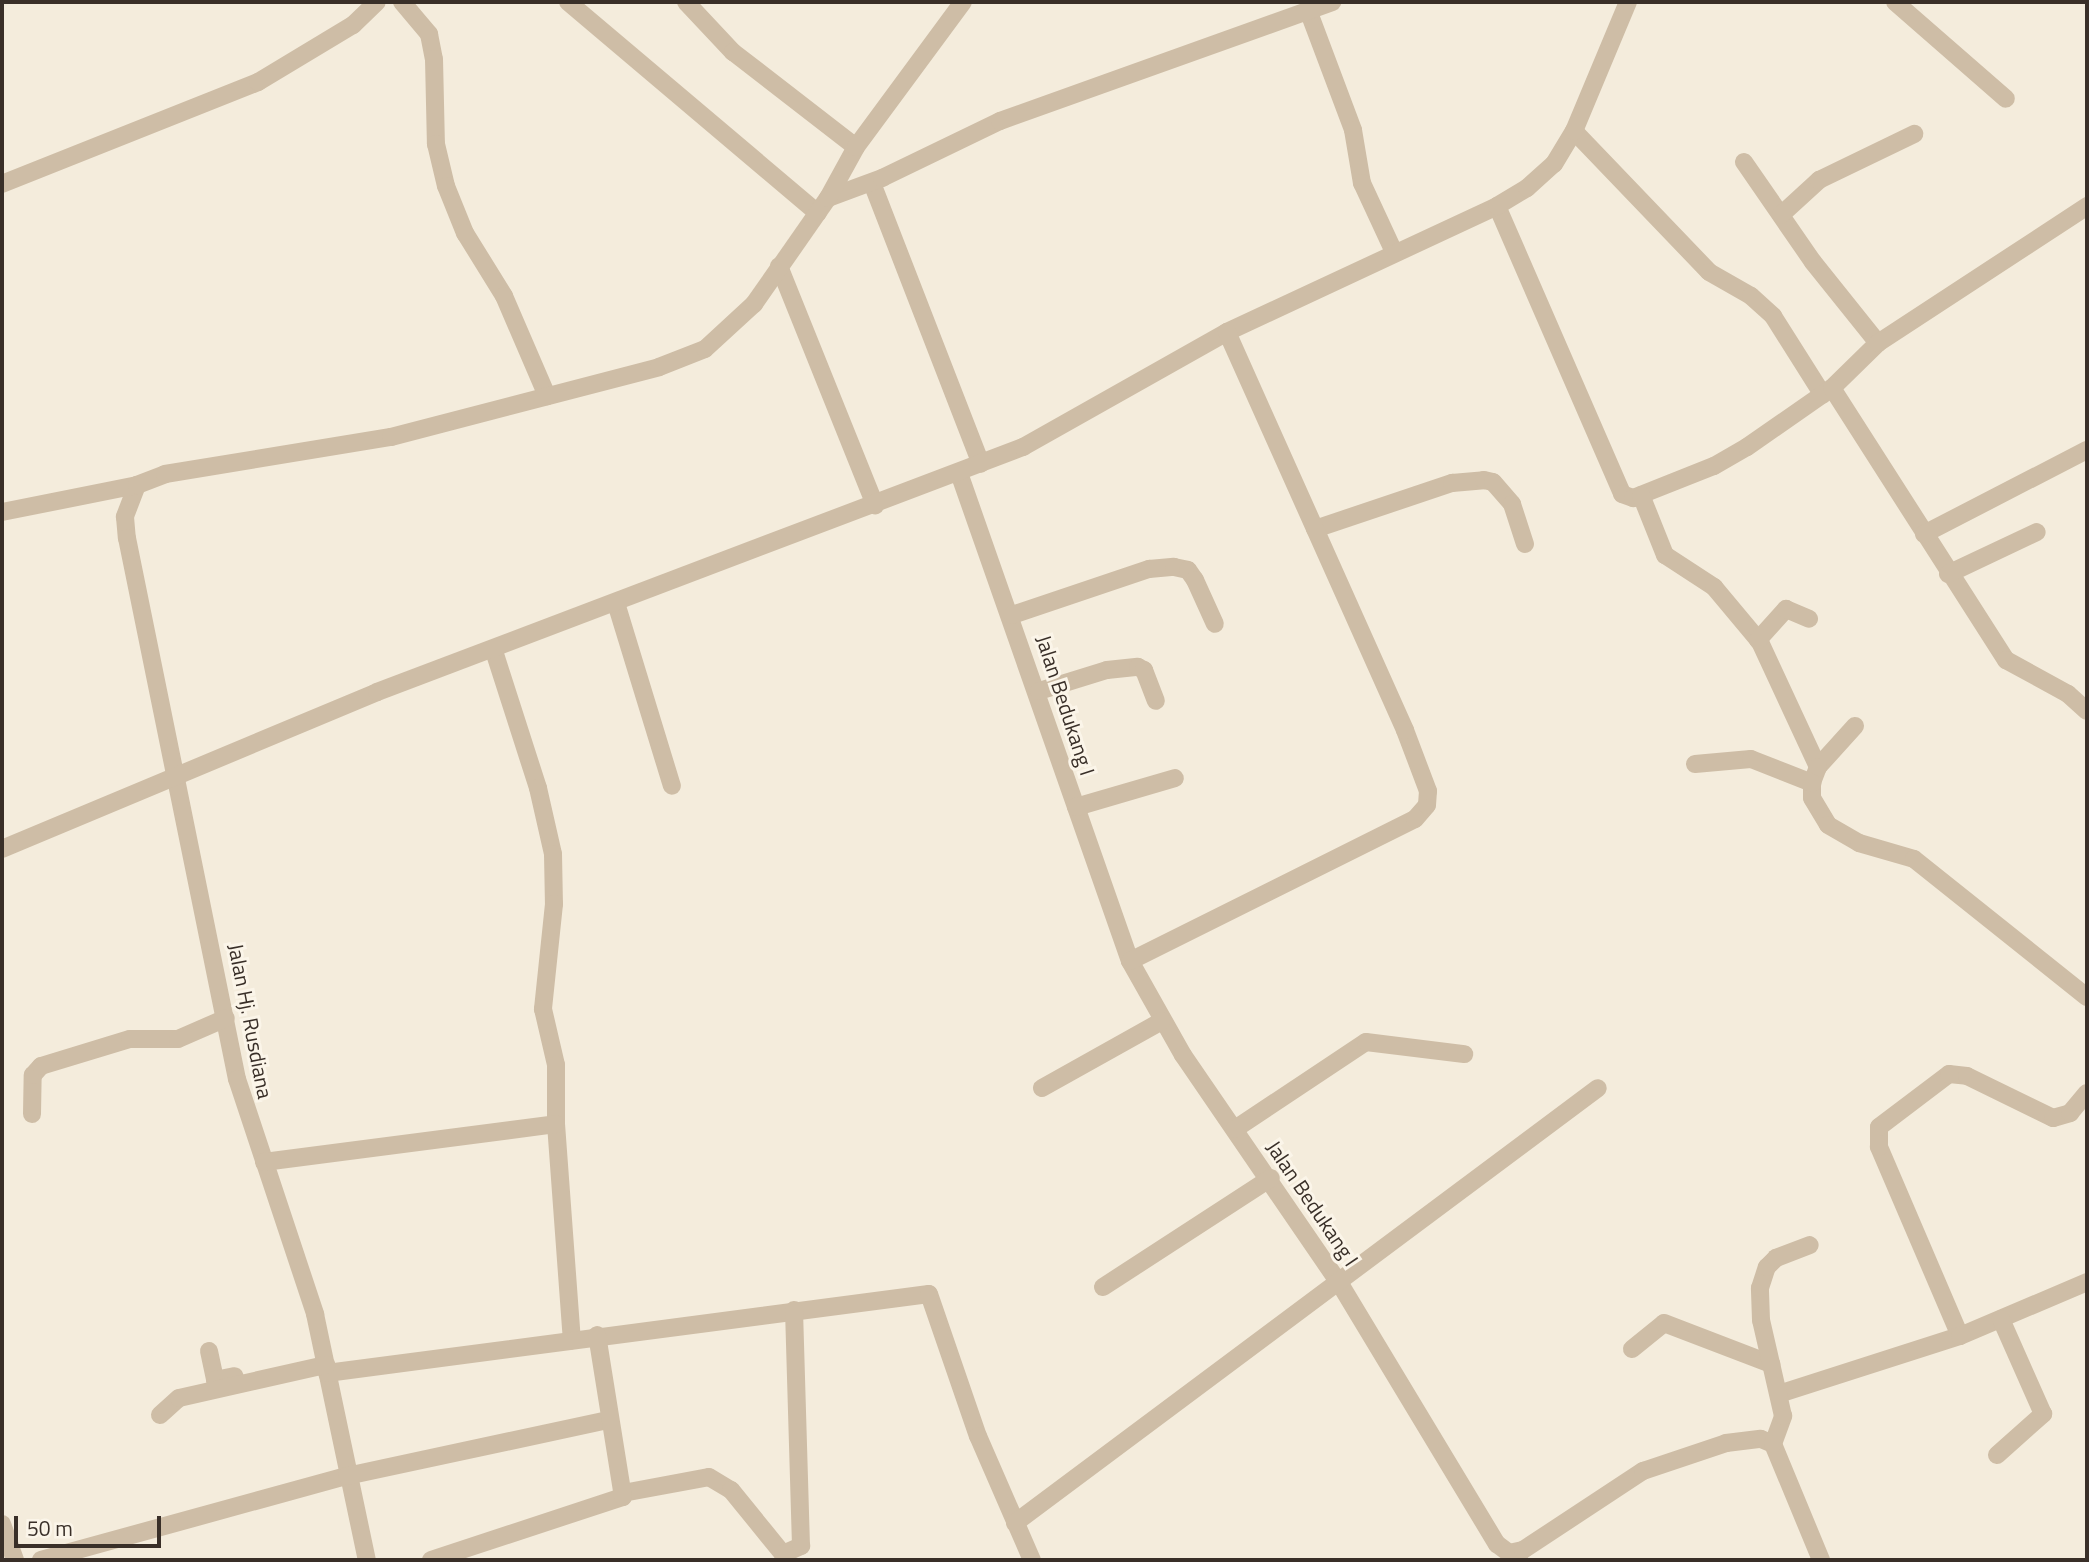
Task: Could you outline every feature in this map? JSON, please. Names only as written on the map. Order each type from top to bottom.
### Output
[{"type":"street","points":[[2,184],[258,82],[353,25],[377,2]]},
{"type":"street","points":[[402,2],[429,34],[434,59],[436,144],[446,186],[465,233],[504,296],[547,397]]},
{"type":"street","points":[[568,2],[823,206]]},
{"type":"street","points":[[686,2],[733,52],[856,147]]},
{"type":"street","points":[[2,512],[136,485],[165,474],[380,439],[659,367],[705,349],[744,316],[823,206],[856,147],[963,2]]},
{"type":"street","points":[[823,206],[1000,121],[1332,2]]},
{"type":"street","points":[[2,849],[377,692],[494,651],[981,464],[1071,424],[1227,332],[1497,206],[1546,173],[1574,131],[1628,2]]},
{"type":"street","points":[[1895,2],[2006,99]]},
{"type":"street","points":[[1308,10],[1353,130],[1363,183],[1394,252]]},
{"type":"street","points":[[1574,131],[1709,272],[1751,296],[1773,316],[1924,534],[2006,660],[2068,694],[2087,711]]},
{"type":"street","points":[[1780,215],[1819,180],[1914,134]]},
{"type":"street","points":[[1744,162],[1780,215],[1878,343]]},
{"type":"street","points":[[872,183],[981,464]]},
{"type":"street","points":[[1497,206],[1622,494],[1629,498],[1714,466],[1827,391],[1878,343],[2087,206]]},
{"type":"street","points":[[779,266],[875,505]]},
{"type":"street","points":[[1130,961],[1415,819],[1427,805],[1428,791],[1405,730],[1227,332]]},
{"type":"street","points":[[1924,534],[2087,450]]},
{"type":"street","name":"Jalan Bedukang I","points":[[959,473],[1039,691],[1130,961],[1162,1021],[1271,1178],[1340,1284],[1502,1550],[1523,1549],[1651,1467],[1726,1443],[1761,1439],[1773,1444]]},
{"type":"street","points":[[1315,529],[1452,483],[1484,480],[1493,482],[1512,503],[1525,544]]},
{"type":"street","name":"Jalan Hj. Rusdiana","points":[[136,485],[125,517],[127,538],[237,1079],[315,1314],[347,1476],[367,1560]]},
{"type":"street","points":[[1641,495],[1665,555],[1714,587],[1758,640],[1777,670],[1815,775],[1812,798],[1828,825],[1859,843],[1914,859],[2087,997]]},
{"type":"street","points":[[1948,574],[2037,533]]},
{"type":"street","points":[[1012,615],[1149,569],[1174,567],[1188,570],[1215,624]]},
{"type":"street","points":[[615,603],[672,786]]},
{"type":"street","points":[[1758,640],[1786,609],[1809,619]]},
{"type":"street","points":[[494,651],[538,788],[552,854],[554,904],[543,1009],[555,1053],[556,1124],[572,1339]]},
{"type":"street","points":[[1039,691],[1107,670],[1138,667],[1144,670],[1156,701]]},
{"type":"street","points":[[1815,775],[1855,726]]},
{"type":"street","points":[[1695,764],[1751,759],[1815,775]]},
{"type":"street","points":[[1076,807],[1175,778]]},
{"type":"street","points":[[32,1114],[33,1074],[41,1066],[130,1039],[178,1039],[226,1018]]},
{"type":"street","points":[[1042,1088],[1162,1021]]},
{"type":"street","points":[[1236,1129],[1366,1042],[1464,1054]]},
{"type":"street","points":[[1960,1336],[1879,1147],[1879,1127],[1949,1074],[1967,1076],[2053,1118],[2070,1114],[2087,1093]]},
{"type":"street","points":[[1015,1523],[1340,1284],[1598,1088]]},
{"type":"street","points":[[264,1162],[556,1124]]},
{"type":"street","points":[[1104,1287],[1271,1178]]},
{"type":"street","points":[[1810,1245],[1776,1258],[1762,1278],[1761,1320],[1783,1416],[1773,1444],[1821,1560]]},
{"type":"street","points":[[1779,1394],[1960,1336],[2087,1282]]},
{"type":"street","points":[[209,1351],[215,1380],[929,1294],[978,1436],[1032,1560]]},
{"type":"street","points":[[432,1560],[616,1502],[623,1493],[709,1477],[731,1490],[783,1554],[801,1546],[794,1310]]},
{"type":"street","points":[[1997,1455],[2043,1414],[2001,1319]]},
{"type":"street","points":[[1633,1349],[1664,1323],[1771,1364]]},
{"type":"street","points":[[597,1335],[623,1493]]},
{"type":"street","points":[[160,1415],[179,1398],[326,1365]]},
{"type":"street","points":[[41,1560],[347,1476],[609,1420]]},
{"type":"street","points":[[2,1524],[15,1560]]}]
